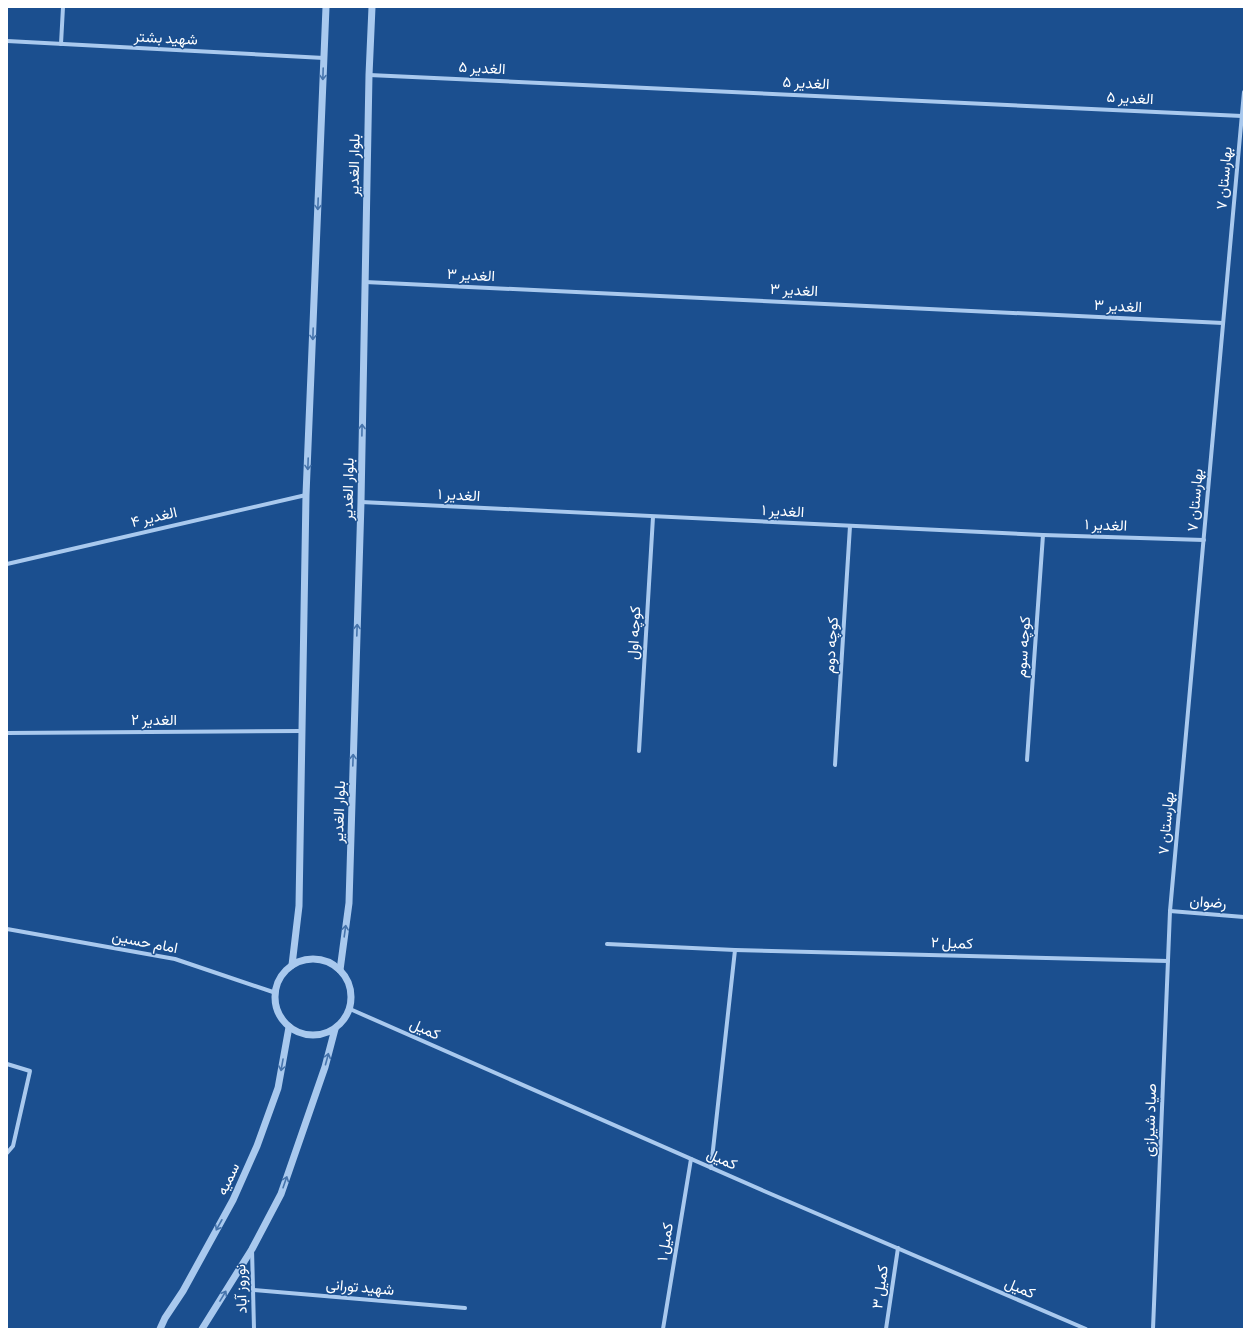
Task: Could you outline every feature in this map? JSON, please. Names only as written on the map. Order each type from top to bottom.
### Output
[{"type":"street","points":[[61,44],[63,7]]},
{"type":"street","points":[[292,965],[299,906],[306,495],[326,7]]},
{"type":"street","name":"بلوار الغدیر","points":[[340,970],[349,904],[361,502],[369,75],[372,7]]},
{"type":"street","name":"شهید بشتر","points":[[7,41],[324,58]]},
{"type":"street","name":"الغدیر ۵","points":[[369,75],[1242,116]]},
{"type":"street","name":"بهارستان ۷","points":[[1170,912],[1244,92]]},
{"type":"street","name":"الغدیر ۳","points":[[365,282],[1223,323]]},
{"type":"street","name":"الغدیر ۴","points":[[7,564],[306,495]]},
{"type":"street","name":"الغدیر ۱","points":[[361,502],[1043,536],[1204,540]]},
{"type":"street","name":"کوچه اول","points":[[639,751],[652,517]]},
{"type":"street","name":"کوچه دوم","points":[[835,765],[850,526]]},
{"type":"street","name":"کوچه سوم","points":[[1027,760],[1043,536]]},
{"type":"street","name":"الغدیر ۲","points":[[7,733],[302,731]]},
{"type":"street","name":"رضوان","points":[[1170,912],[1244,917]]},
{"type":"street","name":"صیاد شیرازی","points":[[1153,1329],[1170,912]]},
{"type":"street","name":"امام حسین","points":[[7,929],[175,959],[276,993]]},
{"type":"street","name":"کمیل ۲","points":[[607,944],[735,950],[1168,961]]},
{"type":"street","points":[[711,1168],[735,950]]},
{"type":"street","points":[[312,959],[327,962],[340,970],[347,978],[352,999],[350,1009],[344,1020],[335,1029],[324,1034],[312,1036],[300,1033],[289,1027],[281,1017],[276,1006],[278,982],[284,973],[292,965],[312,959]]},
{"type":"street","name":"کمیل","points":[[350,1009],[711,1168],[1086,1329]]},
{"type":"street","name":"سمیه","points":[[160,1329],[165,1318],[183,1291],[233,1200],[257,1146],[278,1088],[289,1027]]},
{"type":"street","points":[[202,1329],[252,1248],[281,1194],[325,1067],[335,1029]]},
{"type":"street","points":[[7,1064],[30,1070],[13,1146],[7,1153]]},
{"type":"street","name":"کمیل ۱","points":[[663,1329],[691,1159]]},
{"type":"street","name":"نوروز آباد","points":[[252,1248],[254,1329]]},
{"type":"street","name":"کمیل ۳","points":[[886,1329],[898,1248]]},
{"type":"street","name":"شهید تورانی","points":[[253,1290],[466,1308]]}]
